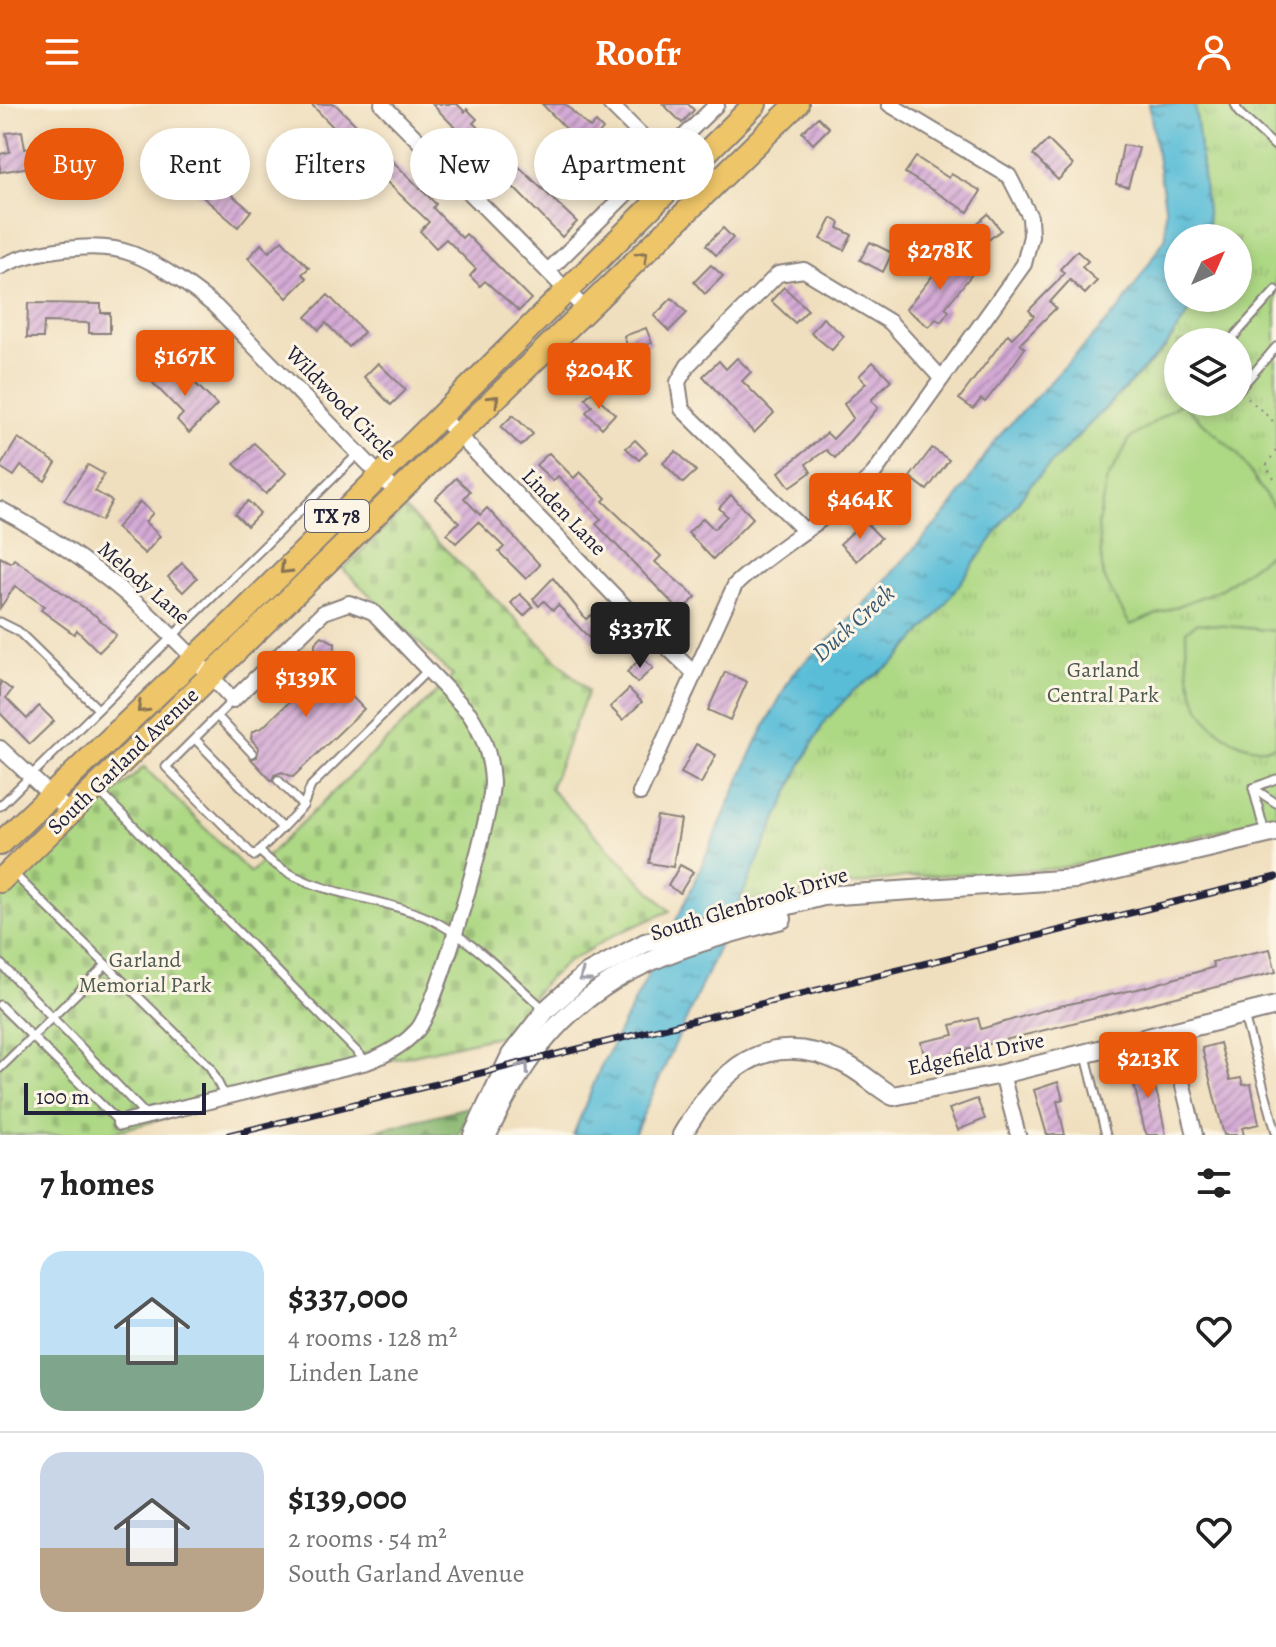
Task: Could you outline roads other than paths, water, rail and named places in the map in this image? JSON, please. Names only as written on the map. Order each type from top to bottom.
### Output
[{"type":"main road","name":"South Garland Avenue","points":[[0,844],[194,659],[755,104]]},
{"type":"main road","name":"South Garland Avenue","points":[[5,876],[797,104]]},
{"type":"street","points":[[382,104],[587,311]]},
{"type":"street","points":[[610,104],[634,128]]},
{"type":"street","points":[[693,128],[717,104]]},
{"type":"street","points":[[640,793],[735,585],[851,498],[1024,264],[1031,236],[1030,217],[1009,176],[889,104]]},
{"type":"street","points":[[548,271],[620,200]]},
{"type":"street","name":"Wildwood Circle","points":[[0,267],[50,250],[131,253],[187,284],[216,307],[397,493]]},
{"type":"street","points":[[805,531],[682,409],[678,382],[688,365],[778,274],[804,270],[890,322],[941,378]]},
{"type":"street","name":"Linden Lane","points":[[439,415],[636,618],[693,672]]},
{"type":"street","name":"Melody Lane","points":[[0,509],[39,530],[107,575],[173,636],[233,700]]},
{"type":"street","points":[[120,1123],[367,1062],[394,1050],[418,1029],[437,994],[489,804],[490,758],[469,713],[373,612],[359,605],[340,604],[324,612],[233,700]]},
{"type":"street","points":[[0,748],[70,813]]},
{"type":"street","name":"South Glenbrook Drive","points":[[487,1135],[516,1077],[547,1035],[586,997],[619,975],[668,951],[823,896],[1076,879],[1271,833]]},
{"type":"street","name":"South Glenbrook Drive","points":[[473,1135],[511,1055],[546,1010],[585,975],[628,951],[677,933],[780,913]]},
{"type":"street","name":"Edgefield Drive","points":[[682,1135],[704,1096],[725,1075],[776,1050],[806,1050],[844,1063],[893,1096],[1002,1074],[1276,1006]]},
{"type":"street","points":[[1170,1032],[1195,1135]]},
{"type":"street","points":[[1002,1074],[1018,1135]]},
{"type":"lane","points":[[1235,104],[1239,113],[1276,147]]},
{"type":"lane","points":[[1242,328],[1276,290]]},
{"type":"lane","points":[[1252,375],[1276,347]]},
{"type":"lane","points":[[0,806],[359,453]]},
{"type":"lane","points":[[0,622],[18,631],[98,709]]},
{"type":"lane","points":[[233,700],[166,767],[254,856],[303,806],[311,786],[428,670]]},
{"type":"lane","points":[[218,717],[252,753]]},
{"type":"lane","points":[[195,739],[282,828]]},
{"type":"lane","points":[[1253,788],[1276,779]]},
{"type":"lane","points":[[278,780],[303,806]]},
{"type":"lane","points":[[95,788],[367,1062]]},
{"type":"lane","points":[[1253,788],[1276,803]]},
{"type":"lane","points":[[1253,788],[1271,833]]},
{"type":"lane","points":[[259,851],[295,878],[407,911],[454,934],[546,1010]]},
{"type":"lane","points":[[5,876],[106,965],[210,1067],[225,1098]]},
{"type":"lane","points":[[0,963],[148,1118]]},
{"type":"lane","points":[[0,1068],[106,965]]},
{"type":"lane","points":[[0,1005],[120,1123]]},
{"type":"lane","points":[[1244,1014],[1276,1132]]},
{"type":"lane","points":[[1085,1053],[1106,1135]]},
{"type":"water","points":[[1149,104],[1195,104],[1208,224],[1166,224]]},
{"type":"water","name":"Duck Creek","points":[[1164,240],[1164,312],[1189,312],[1178,328],[1164,328],[1164,348],[1030,485],[938,614],[897,660],[853,691],[825,721],[801,765],[634,1135],[573,1135],[599,1071],[684,905],[756,743],[793,673],[844,626],[950,509],[996,439],[1121,307]]},
{"type":"railway","points":[[229,1135],[1276,877]]},
{"type":"park label","name":"Garland Central Park","points":[[1103,682]]},
{"type":"park label","name":"Garland Memorial Park","points":[[145,972]]}]
